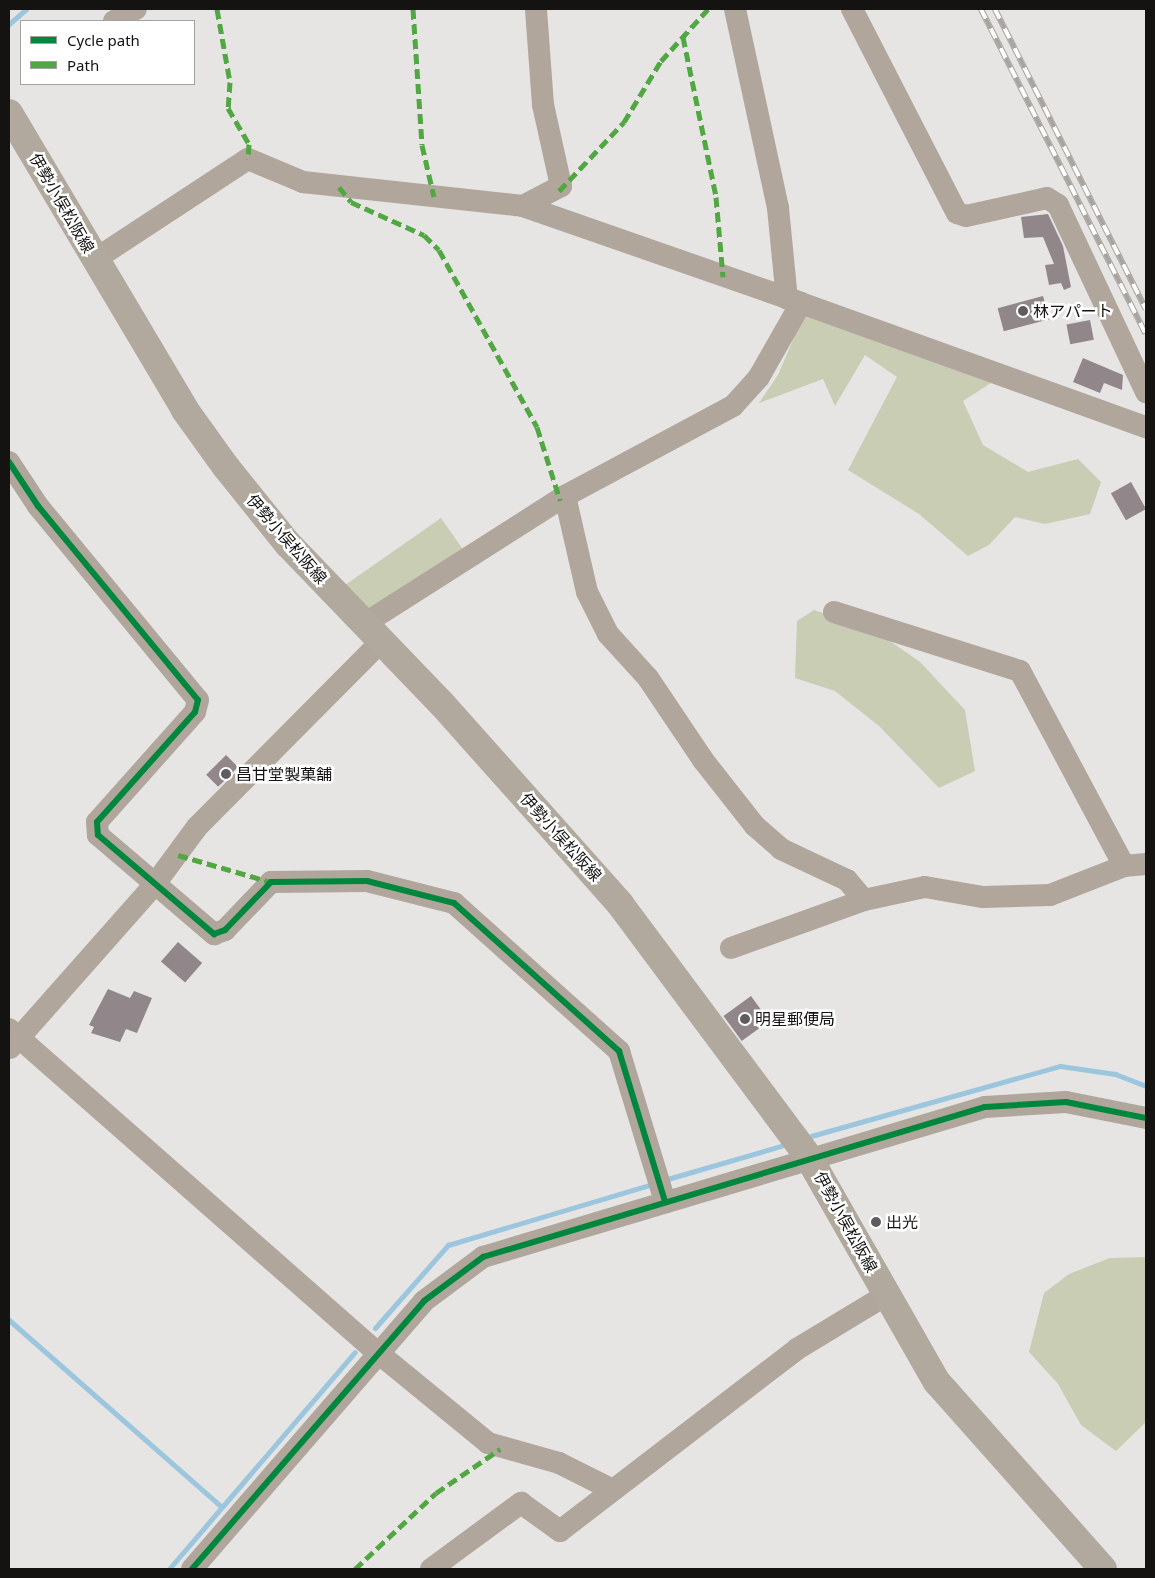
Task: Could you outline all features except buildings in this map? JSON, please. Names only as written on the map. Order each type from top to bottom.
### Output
[{"type":"main road","name":"伊勢小俣松阪線","points":[[9,113],[94,260],[185,410],[226,467],[288,544],[373,633],[620,904],[809,1158],[937,1382],[1103,1569]]},
{"type":"street","points":[[116,20],[136,9]]},
{"type":"street","points":[[522,206],[561,186],[542,105],[536,9]]},
{"type":"street","points":[[613,1490],[559,1463],[488,1443],[377,1352],[12,1039],[155,884],[211,812],[373,633],[565,496],[733,406],[759,377],[794,301],[778,208],[735,9]]},
{"type":"street","points":[[852,9],[957,213],[966,216],[1047,198],[1058,205],[1146,392]]},
{"type":"street","points":[[94,260],[248,159],[303,182],[522,206],[1146,427]]},
{"type":"street","points":[[9,462],[44,514],[198,700],[195,712],[97,822],[98,835],[214,934],[225,930],[271,882],[367,881],[454,903],[619,1051],[661,1188]]},
{"type":"street","points":[[565,496],[587,592],[608,634],[648,678],[755,826],[781,849],[847,880],[864,900]]},
{"type":"street","points":[[834,612],[1020,671],[1124,866]]},
{"type":"street","points":[[731,948],[864,900],[925,887],[983,897],[1050,896],[1124,866],[1146,864]]},
{"type":"street","points":[[192,1569],[377,1352],[444,1282],[483,1257],[661,1188],[809,1158],[916,1125],[1010,1104],[1066,1102],[1146,1118]]},
{"type":"street","points":[[431,1569],[521,1503],[560,1531],[797,1348],[886,1295]]},
{"type":"green space","points":[[804,314],[991,383],[963,401],[983,445],[1028,472],[1078,459],[1101,482],[1090,514],[1045,524],[1015,517],[989,545],[968,556],[919,514],[848,470],[897,377],[865,355],[835,406],[823,379],[759,403],[778,375]]},
{"type":"green space","points":[[441,518],[465,552],[367,621],[343,587]]},
{"type":"green space","points":[[814,610],[877,632],[920,662],[965,710],[975,771],[939,788],[879,726],[835,691],[795,678],[797,621]]},
{"type":"green space","points":[[1146,1257],[1146,1422],[1116,1451],[1081,1425],[1058,1384],[1029,1352],[1044,1293],[1069,1274],[1110,1258]]},
{"type":"waterway","points":[[9,24],[26,9]]},
{"type":"waterway","points":[[811,1136],[1060,1066],[1115,1074],[1146,1086]]},
{"type":"waterway","points":[[664,1180],[781,1146]]},
{"type":"waterway","points":[[375,1328],[448,1245],[653,1184]]},
{"type":"waterway","points":[[9,1320],[222,1507],[355,1352]]},
{"type":"waterway","points":[[169,1569],[222,1507]]},
{"type":"railway","points":[[981,9],[1146,334]]},
{"type":"railway","points":[[995,9],[1146,309]]},
{"type":"marked path","points":[[217,9],[230,82],[228,108],[249,144],[248,159]]},
{"type":"marked path","points":[[413,9],[422,145],[434,197]]},
{"type":"marked path","points":[[559,191],[624,122],[661,61],[708,9]]},
{"type":"marked path","points":[[683,37],[716,197],[723,277]]},
{"type":"marked path","points":[[339,187],[351,202],[424,235],[439,250],[537,427],[560,500]]},
{"type":"marked path","points":[[178,855],[271,882]]},
{"type":"marked path","points":[[355,1569],[436,1493],[500,1449]]},
{"type":"cycle path","points":[[9,462],[38,506],[198,700],[195,712],[97,822],[98,835],[214,934],[225,930],[271,882],[367,881],[454,903],[619,1051],[665,1201]]},
{"type":"cycle path","points":[[192,1569],[424,1301],[483,1257],[985,1107],[1066,1102],[1146,1118]]},
{"type":"place","name":"林アパート","points":[[1023,311]]},
{"type":"place","name":"昌甘堂製菓舗","points":[[226,774]]},
{"type":"place","name":"明星郵便局","points":[[745,1019]]},
{"type":"place","name":"出光","points":[[876,1222]]}]
